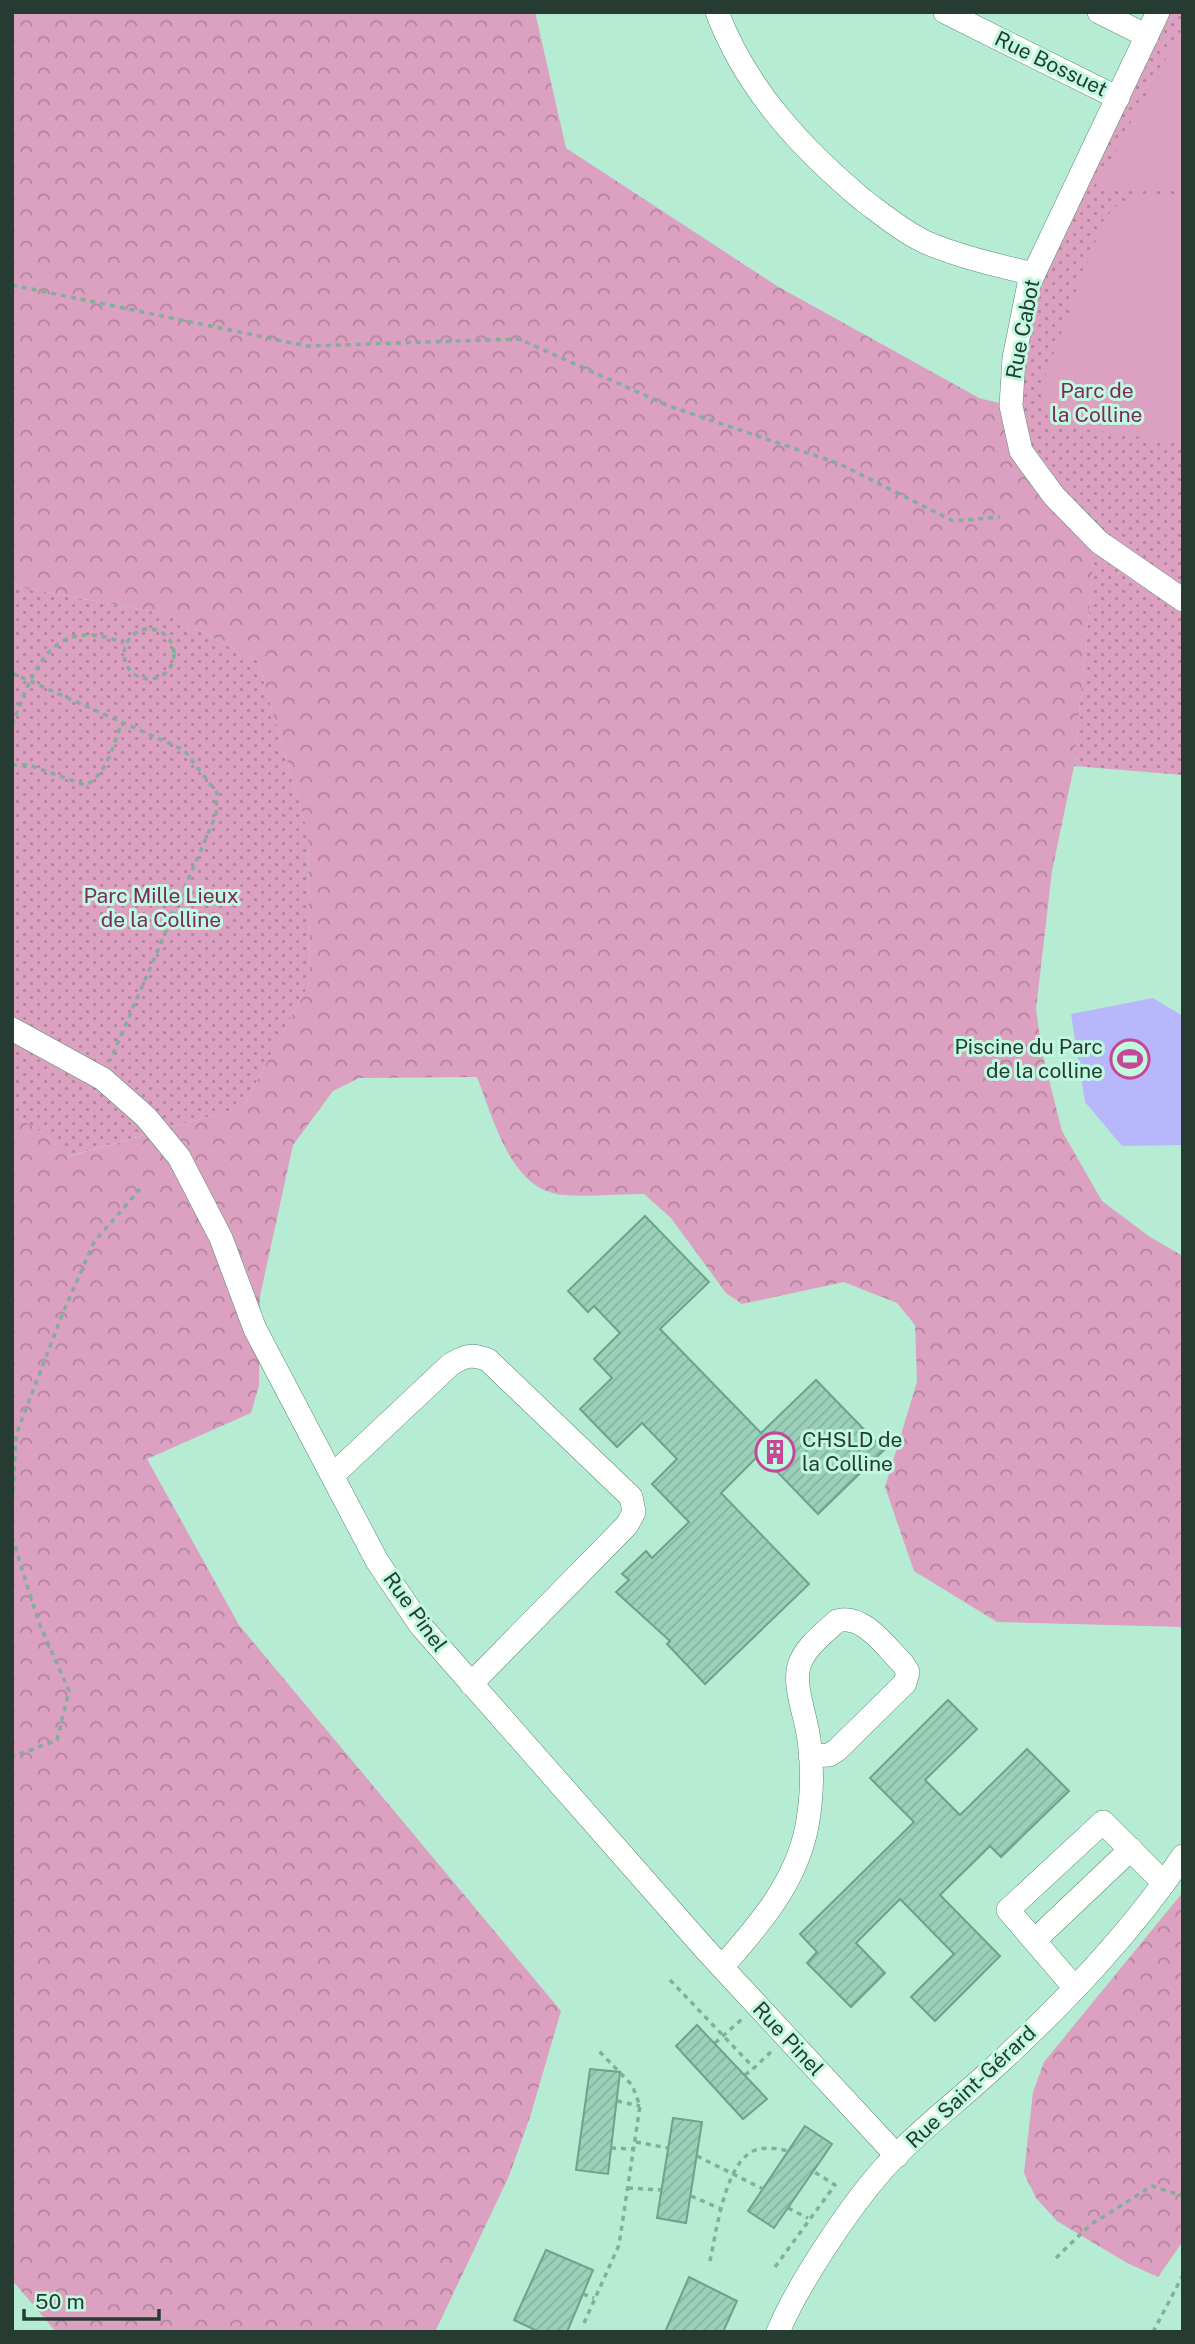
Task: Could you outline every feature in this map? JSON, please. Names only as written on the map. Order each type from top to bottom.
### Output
[{"type":"street","points":[[717,12],[755,90],[831,175],[888,220],[923,241],[962,256],[1033,274]]},
{"type":"street","name":"Rue Bossuet","points":[[945,12],[1118,98]]},
{"type":"street","points":[[1099,12],[1147,36]]},
{"type":"street","name":"Rue Cabot","points":[[1158,12],[1033,274],[1014,358],[1011,406],[1021,451],[1054,495],[1099,542],[1183,600]]},
{"type":"street","name":"Rue Pinel","points":[[12,1029],[103,1079],[146,1117],[180,1157],[214,1223],[255,1329],[395,1588],[421,1626],[722,1967],[897,2157]]},
{"type":"street","points":[[333,1475],[450,1365],[464,1356],[476,1355],[488,1360],[631,1497],[634,1512],[627,1525],[471,1684]]},
{"type":"street","points":[[722,1967],[770,1911],[788,1881],[806,1828],[811,1794],[810,1756],[799,1667],[804,1655],[837,1621],[851,1620],[862,1624],[904,1664],[908,1672],[905,1683],[829,1755],[810,1756]]},
{"type":"street","points":[[1074,1987],[1009,1910],[1103,1822],[1164,1883]]},
{"type":"street","points":[[1035,1940],[1131,1849]]},
{"type":"street","name":"Rue Saint-Gérard","points":[[778,2332],[786,2311],[857,2203],[897,2157],[1005,2057],[1133,1927],[1183,1856]]},
{"type":"path","points":[[12,285],[307,346],[519,339],[669,406],[840,464],[953,521],[1000,517]]},
{"type":"path","points":[[142,630],[161,632],[175,651],[171,671],[144,679],[134,673],[122,654],[124,643],[133,633],[142,630]]},
{"type":"path","points":[[12,725],[43,657],[63,638],[88,635],[124,643]]},
{"type":"path","points":[[12,673],[184,750],[217,793],[216,815],[103,1079]]},
{"type":"path","points":[[12,765],[29,765],[75,784],[85,785],[95,781],[122,723]]},
{"type":"path","points":[[12,1511],[16,1435],[62,1315],[94,1242],[140,1189]]},
{"type":"path","points":[[12,1537],[39,1623],[69,1691],[57,1740],[12,1757]]},
{"type":"path","points":[[670,1980],[754,2068]]},
{"type":"path","points":[[715,2043],[745,2016]]},
{"type":"path","points":[[745,2075],[774,2048]]},
{"type":"path","points":[[584,2323],[619,2245],[640,2106],[632,2085],[597,2050]]},
{"type":"path","points":[[617,2101],[640,2106]]},
{"type":"path","points":[[636,2142],[668,2148]]},
{"type":"path","points":[[611,2148],[635,2149]]},
{"type":"path","points":[[709,2261],[721,2209],[733,2175],[747,2154],[764,2148],[789,2151]]},
{"type":"path","points":[[696,2156],[716,2163],[733,2175],[763,2189]]},
{"type":"path","points":[[775,2267],[808,2218],[835,2185],[814,2171]]},
{"type":"path","points":[[1056,2258],[1090,2225],[1152,2186],[1183,2196]]},
{"type":"path","points":[[628,2188],[661,2190]]},
{"type":"path","points":[[691,2196],[721,2209]]},
{"type":"path","points":[[788,2208],[808,2218]]},
{"type":"path","points":[[1153,2332],[1183,2275]]},
{"type":"path","points":[[583,2294],[594,2298]]},
{"type":"green space","points":[[12,12],[535,12],[566,148],[777,286],[979,398],[1011,406],[1021,451],[1096,538],[1074,766],[1052,871],[1036,1009],[1042,1052],[1062,1131],[1102,1201],[1150,1237],[1183,1256],[1183,1627],[997,1622],[914,1571],[885,1487],[917,1382],[915,1325],[897,1303],[844,1282],[742,1304],[726,1293],[671,1218],[644,1194],[564,1195],[545,1191],[530,1181],[507,1150],[477,1077],[359,1078],[333,1091],[293,1145],[260,1296],[259,1385],[251,1413],[147,1459],[239,1625],[561,2011],[530,2117],[509,2176],[435,2332],[56,2332],[12,2280],[12,1114],[48,1136],[67,1157],[243,1107],[310,982],[308,833],[258,661],[167,614],[12,586]]},
{"type":"green space","name":"Parc de la Colline","points":[[1158,12],[1183,12],[1183,775],[1074,766],[1096,538],[1021,451],[1011,406],[1033,274]]},
{"type":"green space","points":[[1183,27],[1183,191],[1094,190]]},
{"type":"green space","points":[[1138,194],[1183,195],[1183,446],[1176,442],[1063,426],[1046,414],[1041,402],[1046,374],[1103,221],[1115,207]]},
{"type":"green space","name":"Parc Mille Lieux de la Colline","points":[[12,586],[167,614],[258,661],[308,833],[310,982],[243,1107],[66,1157],[48,1136],[12,1114]]},
{"type":"green space","points":[[1183,1892],[1183,2241],[1158,2277],[1127,2263],[1057,2221],[1036,2198],[1024,2173],[1033,2092],[1044,2062]]},
{"type":"water","name":"Piscine du Parc de la colline","points":[[1153,998],[1183,1016],[1183,1145],[1122,1146],[1085,1102],[1071,1014]]},
{"type":"building","name":"CHSLD de la Colline","points":[[645,1216],[709,1282],[660,1329],[761,1433],[816,1380],[884,1450],[818,1514],[760,1454],[721,1493],[809,1584],[705,1684],[667,1644],[670,1641],[616,1592],[629,1580],[622,1574],[646,1551],[652,1558],[689,1522],[652,1484],[677,1459],[642,1423],[617,1447],[580,1409],[612,1378],[594,1359],[620,1333],[594,1306],[588,1312],[568,1291]]},
{"type":"building","points":[[948,1700],[977,1729],[925,1780],[960,1815],[1027,1749],[1069,1791],[1001,1857],[990,1846],[940,1895],[1000,1956],[935,2021],[911,1997],[954,1954],[900,1899],[856,1943],[885,1973],[851,2007],[807,1963],[817,1952],[800,1934],[914,1822],[870,1778]]},
{"type":"building","points":[[697,2025],[767,2099],[743,2119],[676,2046]]},
{"type":"building","points":[[590,2069],[620,2072],[608,2174],[576,2170]]},
{"type":"building","points":[[673,2118],[702,2122],[686,2223],[657,2218]]},
{"type":"building","points":[[805,2126],[832,2144],[774,2228],[748,2211]]},
{"type":"building","points":[[546,2250],[593,2270],[567,2332],[539,2332],[514,2320]]},
{"type":"building","points":[[689,2277],[737,2301],[723,2332],[665,2332]]},
{"type":"place","name":"Piscine du Parc de la colline","points":[[1130,1059]]},
{"type":"place","name":"CHSLD de la Colline","points":[[775,1452]]}]
